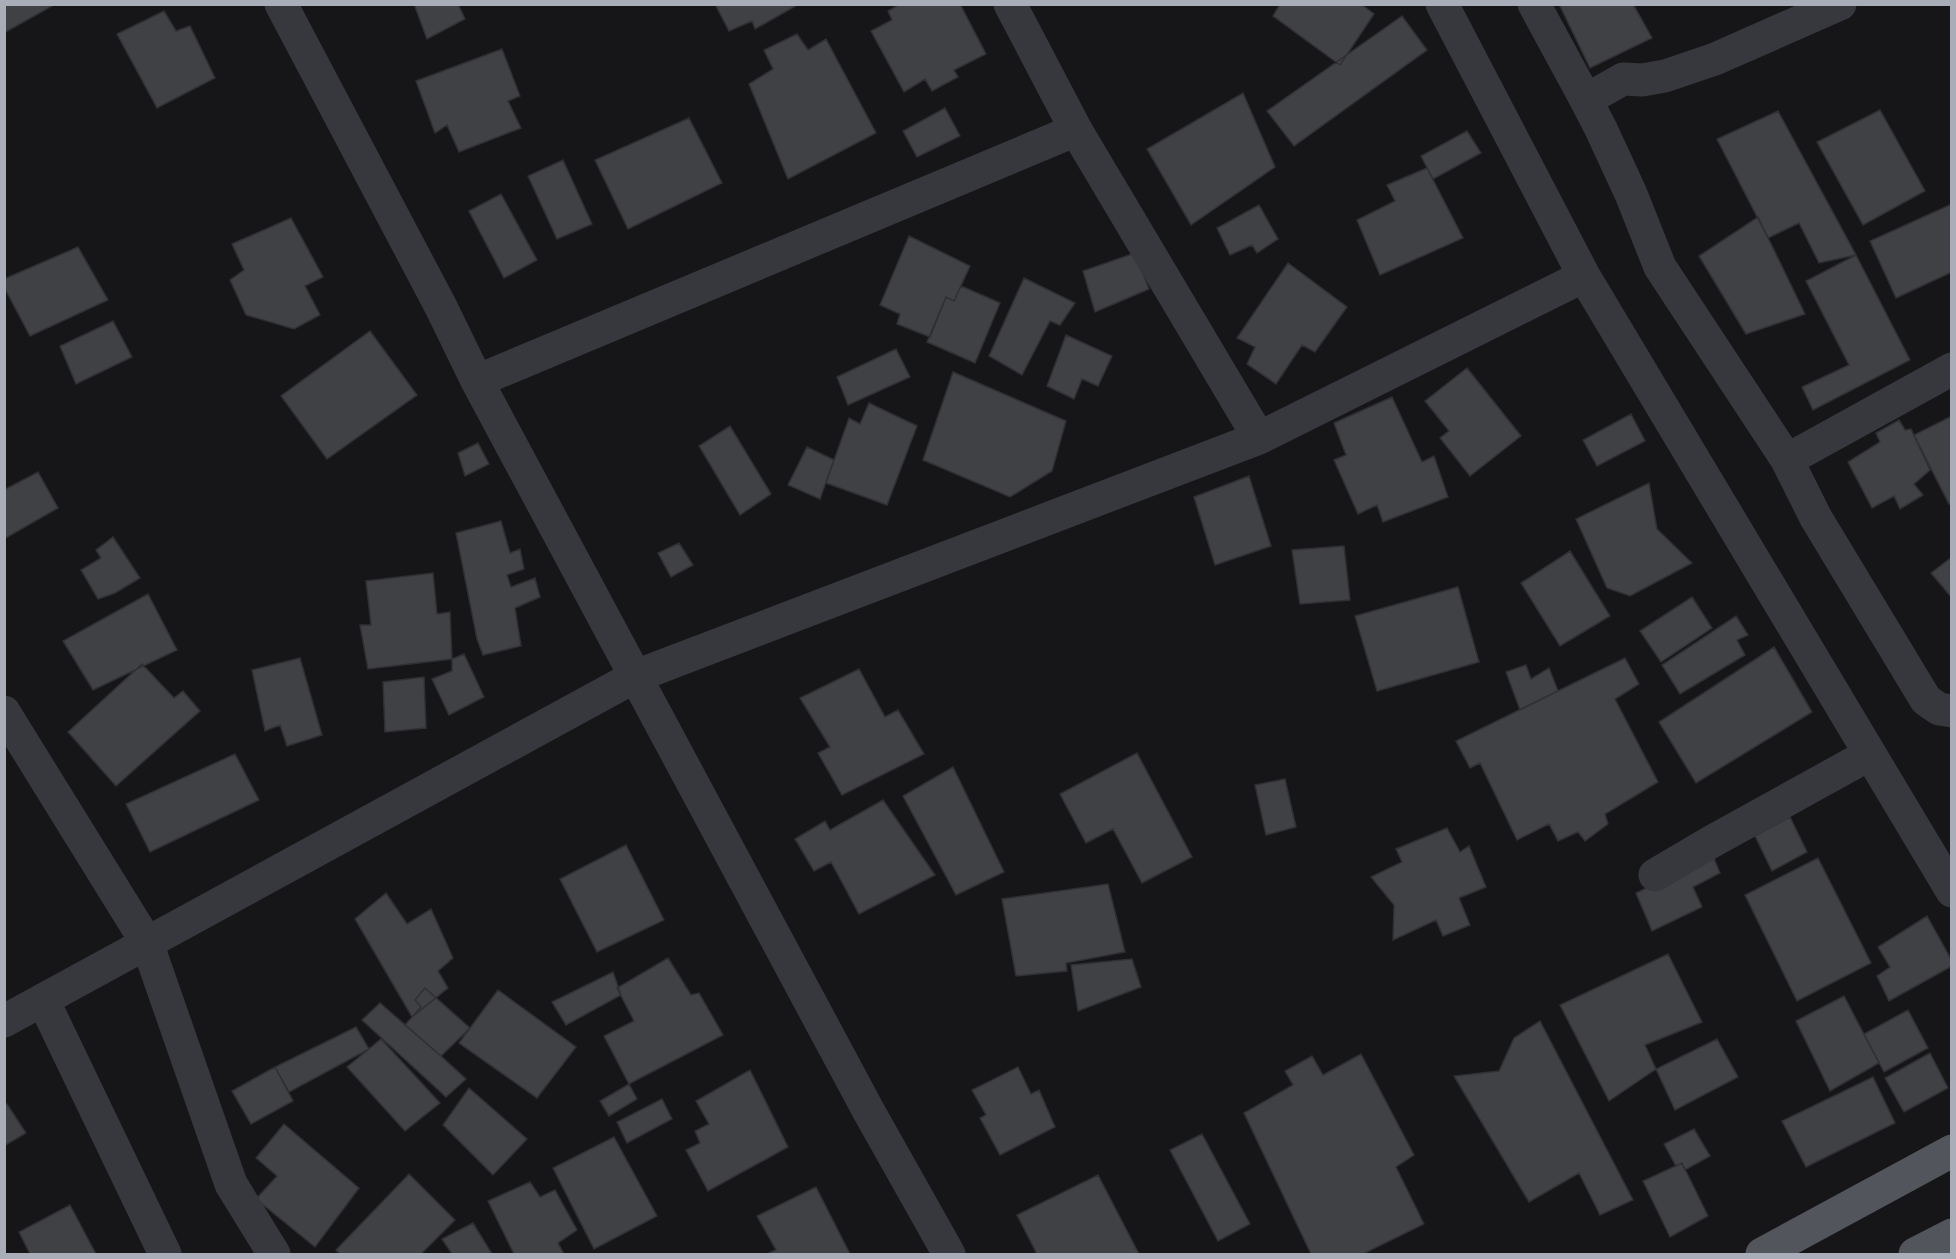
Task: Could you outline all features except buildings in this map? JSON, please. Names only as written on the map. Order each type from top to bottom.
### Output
[{"type":"main road","points":[[1762,1254],[1952,1151]]},
{"type":"main road","points":[[1915,1254],[1952,1235]]},
{"type":"street","points":[[281,4],[441,307],[477,381],[868,1110],[949,1254]]},
{"type":"street","points":[[1010,4],[1076,130],[1258,438]]},
{"type":"street","points":[[1442,4],[1584,276],[1952,891]]},
{"type":"street","points":[[1534,4],[1601,129],[1631,194],[1660,267],[1787,460],[1816,518],[1926,700],[1939,709],[1952,711]]},
{"type":"street","points":[[1586,100],[1623,79],[1642,80],[1665,76],[1715,59],[1840,4]]},
{"type":"street","points":[[477,381],[1076,130]]},
{"type":"street","points":[[4,1021],[636,676],[1258,438],[1584,276]]},
{"type":"street","points":[[1787,460],[1952,369]]},
{"type":"street","points":[[4,712],[147,943],[231,1184],[274,1254]]},
{"type":"street","points":[[1655,875],[1870,754]]},
{"type":"street","points":[[43,1000],[165,1254]]}]
